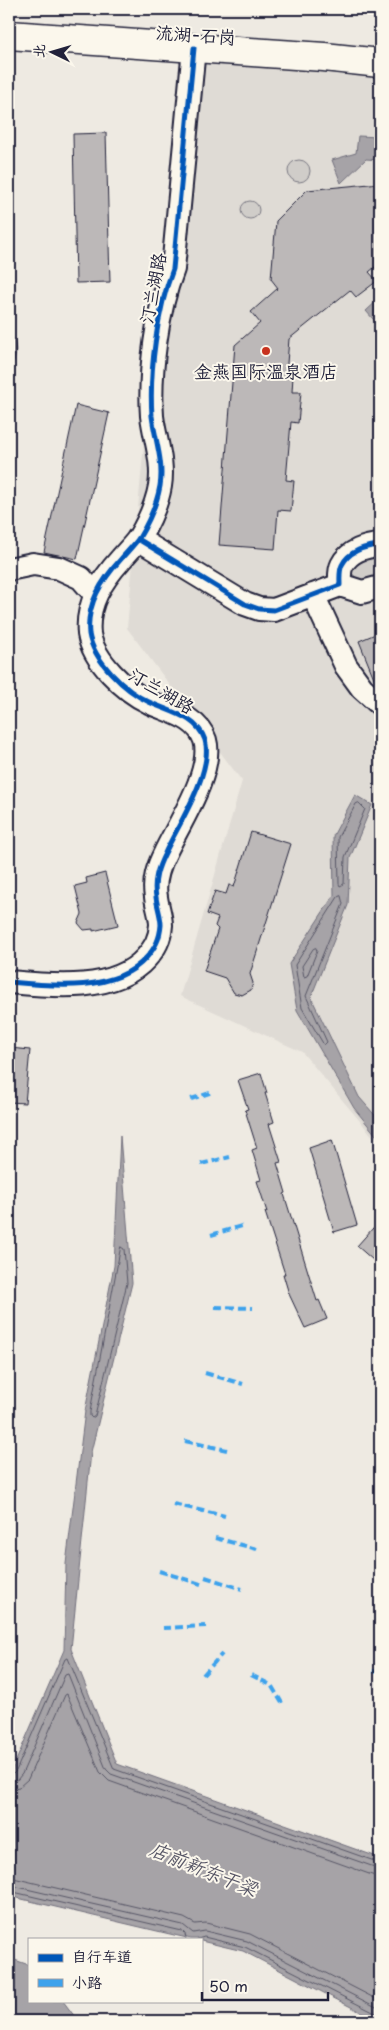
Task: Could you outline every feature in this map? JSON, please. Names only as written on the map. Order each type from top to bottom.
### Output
[{"type":"main road","name":"流湖-石岗","points":[[9,35],[324,57],[380,63]]},
{"type":"street","name":"汀兰湖路","points":[[9,982],[48,986],[101,982],[123,976],[141,964],[157,946],[161,924],[155,895],[156,874],[198,786],[206,758],[205,740],[198,728],[185,717],[147,702],[131,692],[115,678],[100,658],[89,635],[89,612],[96,594],[107,574],[138,539],[151,512],[160,486],[160,459],[152,418],[153,370],[165,290],[173,269],[194,48]]},
{"type":"street","points":[[138,539],[245,604],[259,609],[274,610],[340,585],[362,592],[380,587]]},
{"type":"street","points":[[340,585],[342,565],[349,556],[363,548],[380,545]]},
{"type":"street","points":[[9,569],[33,564],[59,568],[81,578],[96,594]]},
{"type":"street","points":[[313,595],[346,666],[362,688],[380,704]]},
{"type":"shaded area","name":"金燕国际温泉酒店","points":[[179,62],[380,73],[380,1145],[302,1052],[180,996],[242,781],[127,628]]},
{"type":"shaded area","points":[[299,160],[307,163],[310,171],[307,179],[299,182],[291,179],[288,171],[291,163]]},
{"type":"shaded area","points":[[250,201],[258,206],[259,210],[254,218],[250,219],[242,214],[241,210],[246,202]]},
{"type":"shaded area","points":[[380,551],[380,580],[374,583],[357,579],[351,572],[355,563]]},
{"type":"water","points":[[358,136],[380,137],[380,160],[366,159],[341,183],[332,160],[356,153]]},
{"type":"water","points":[[379,299],[380,301],[380,327],[366,311]]},
{"type":"water","points":[[9,331],[16,347],[16,352],[9,372]]},
{"type":"water","points":[[355,795],[372,805],[350,858],[348,905],[311,997],[359,1097],[380,1121],[380,1140],[354,1108],[297,1010],[289,964],[334,895],[333,836]]},
{"type":"water","name":"店前新东干梁","points":[[120,1136],[132,1283],[91,1452],[71,1649],[117,1764],[380,1858],[380,2021],[375,2021],[243,1951],[202,1941],[202,1938],[187,1938],[9,1896],[9,1770],[12,1770],[64,1650],[66,1564],[85,1411],[114,1266]]},
{"type":"water","points":[[9,1958],[28,1965],[28,2002],[64,2002],[78,2021],[9,2021]]},
{"type":"building","points":[[106,133],[110,282],[76,283],[73,134]]},
{"type":"building","points":[[380,183],[380,263],[369,272],[377,281],[356,297],[350,290],[289,339],[286,375],[293,376],[292,392],[301,392],[298,423],[291,422],[286,480],[294,481],[291,511],[278,510],[275,549],[219,545],[235,345],[260,323],[251,312],[278,288],[271,279],[276,221],[307,190]]},
{"type":"building","points":[[76,405],[109,413],[77,559],[44,552]]},
{"type":"building","points":[[380,632],[380,687],[376,683],[359,641]]},
{"type":"building","points":[[251,832],[291,844],[250,974],[253,983],[251,990],[242,995],[234,993],[225,978],[204,971],[218,929],[215,926],[218,918],[207,914],[215,891],[226,894],[229,885],[234,887]]},
{"type":"building","points":[[105,873],[118,925],[93,931],[93,929],[84,930],[78,923],[82,914],[75,886],[87,883],[86,878]]},
{"type":"building","points":[[10,1048],[30,1050],[25,1103],[9,1102]]},
{"type":"building","points":[[261,1073],[274,1122],[269,1124],[281,1162],[277,1163],[286,1193],[284,1194],[317,1301],[319,1300],[327,1319],[305,1328],[289,1294],[283,1274],[285,1274],[265,1212],[267,1212],[257,1181],[261,1180],[252,1150],[257,1148],[245,1110],[248,1109],[238,1080]]},
{"type":"building","points":[[332,1140],[357,1225],[334,1232],[309,1148]]},
{"type":"building","points":[[373,1228],[380,1235],[380,1251],[373,1260],[357,1246]]},
{"type":"marked path","points":[[191,1099],[213,1092]]},
{"type":"marked path","points":[[201,1164],[230,1157]]},
{"type":"marked path","points":[[211,1235],[245,1225]]},
{"type":"marked path","points":[[215,1307],[253,1308]]},
{"type":"marked path","points":[[205,1373],[243,1384]]},
{"type":"marked path","points":[[185,1441],[227,1450]]},
{"type":"marked path","points":[[173,1504],[225,1516]]},
{"type":"marked path","points":[[215,1538],[257,1549]]},
{"type":"marked path","points":[[159,1571],[204,1585]]},
{"type":"marked path","points":[[205,1577],[242,1589]]},
{"type":"marked path","points":[[163,1628],[206,1626]]},
{"type":"marked path","points":[[203,1675],[222,1654]]},
{"type":"marked path","points":[[373,1671],[380,1672]]},
{"type":"marked path","points":[[251,1675],[271,1685],[282,1703]]},
{"type":"cycle path","points":[[9,982],[44,985],[82,985],[100,982],[117,977],[133,969],[146,958],[160,935],[161,922],[155,891],[158,869],[193,798],[204,767],[205,740],[196,725],[182,716],[140,697],[121,683],[103,664],[92,644],[89,634],[90,613],[97,593],[114,567],[139,538],[152,513],[160,486],[161,468],[151,399],[153,361],[163,303],[173,269],[194,48]]},
{"type":"cycle path","points":[[138,539],[245,604],[259,609],[274,610],[340,585],[341,567],[345,560],[353,553],[364,548],[380,545]]},
{"type":"place","name":"金燕国际温泉酒店","points":[[266,351]]}]
